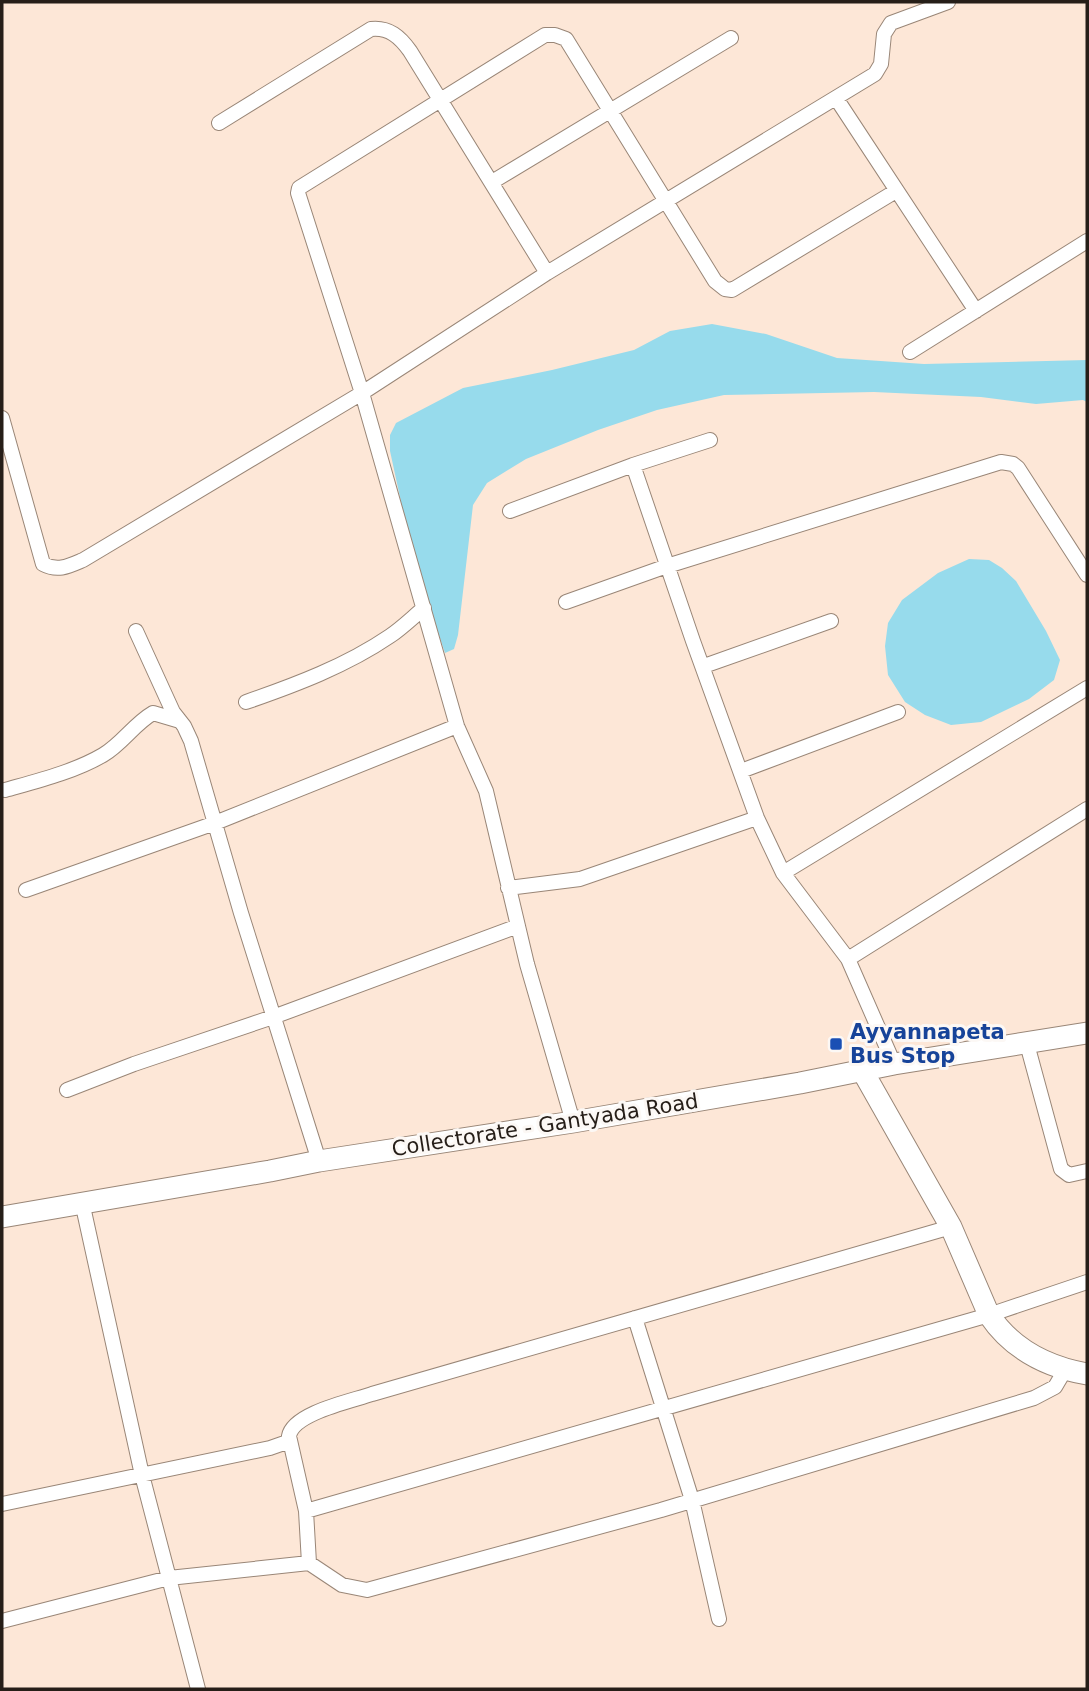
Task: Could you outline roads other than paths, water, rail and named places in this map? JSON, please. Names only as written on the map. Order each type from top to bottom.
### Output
[{"type":"street","points":[[2,418],[43,564],[61,569],[83,560],[362,393],[547,273],[878,71],[884,34],[891,23],[939,3]]},
{"type":"street","points":[[219,123],[371,29],[392,32],[402,40],[441,100],[547,273]]},
{"type":"street","points":[[573,1122],[527,964],[486,791],[457,726],[362,393],[298,193],[299,188],[545,35],[555,35],[566,39],[715,281],[724,289],[732,290],[896,191]]},
{"type":"street","points":[[492,182],[731,38]]},
{"type":"street","points":[[836,98],[976,311]]},
{"type":"street","points":[[910,352],[1087,241]]},
{"type":"street","points":[[510,511],[634,464],[710,440]]},
{"type":"street","points":[[566,602],[667,566],[1001,462],[1013,464],[1018,468],[1087,575]]},
{"type":"street","points":[[634,464],[667,566],[757,818],[783,873],[848,959],[894,1064]]},
{"type":"street","points":[[246,702],[294,686],[337,665],[391,636],[424,608]]},
{"type":"street","points":[[704,666],[831,621]]},
{"type":"street","points":[[136,631],[153,672],[191,741],[319,1161]]},
{"type":"street","points":[[783,873],[1087,688]]},
{"type":"street","points":[[741,771],[898,712]]},
{"type":"street","points":[[5,790],[68,770],[104,755],[139,721],[153,713],[180,721]]},
{"type":"street","points":[[26,890],[215,823],[457,726]]},
{"type":"street","points":[[848,959],[1087,809]]},
{"type":"street","points":[[508,888],[580,879],[757,818]]},
{"type":"street","points":[[67,1090],[518,926]]},
{"type":"street","name":"Collectorate - Gantyada Road","points":[[2,1217],[319,1161],[573,1122],[894,1064],[1087,1033]]},
{"type":"street","points":[[1027,1044],[1061,1169],[1069,1175],[1087,1171]]},
{"type":"street","points":[[862,1070],[951,1227],[989,1315],[1005,1336],[1018,1347],[1065,1370],[1087,1374]]},
{"type":"street","points":[[82,1202],[142,1475],[198,1689]]},
{"type":"street","points":[[309,1563],[306,1511],[289,1432],[307,1416],[372,1394],[951,1227]]},
{"type":"street","points":[[306,1511],[989,1315],[1087,1282]]},
{"type":"street","points":[[635,1318],[692,1500],[719,1619]]},
{"type":"street","points":[[2,1621],[169,1578],[309,1563],[342,1585],[367,1590],[692,1500],[1034,1398],[1055,1387],[1065,1370]]},
{"type":"street","points":[[2,1504],[270,1448],[290,1441]]},
{"type":"water","points":[[712,324],[766,334],[837,358],[924,364],[1087,360],[1087,402],[1083,400],[1036,404],[981,397],[874,392],[724,395],[657,410],[598,430],[526,459],[487,483],[473,505],[458,635],[454,649],[445,653],[420,579],[390,451],[390,435],[396,423],[463,388],[634,350],[670,331]]},
{"type":"water","points":[[969,559],[989,560],[1016,581],[1060,660],[1054,680],[1029,699],[981,722],[951,725],[925,715],[905,702],[888,675],[885,646],[888,623],[902,600],[938,573]]},
{"type":"place","name":"Ayyannapeta Bus Stop","points":[[836,1044]]}]
